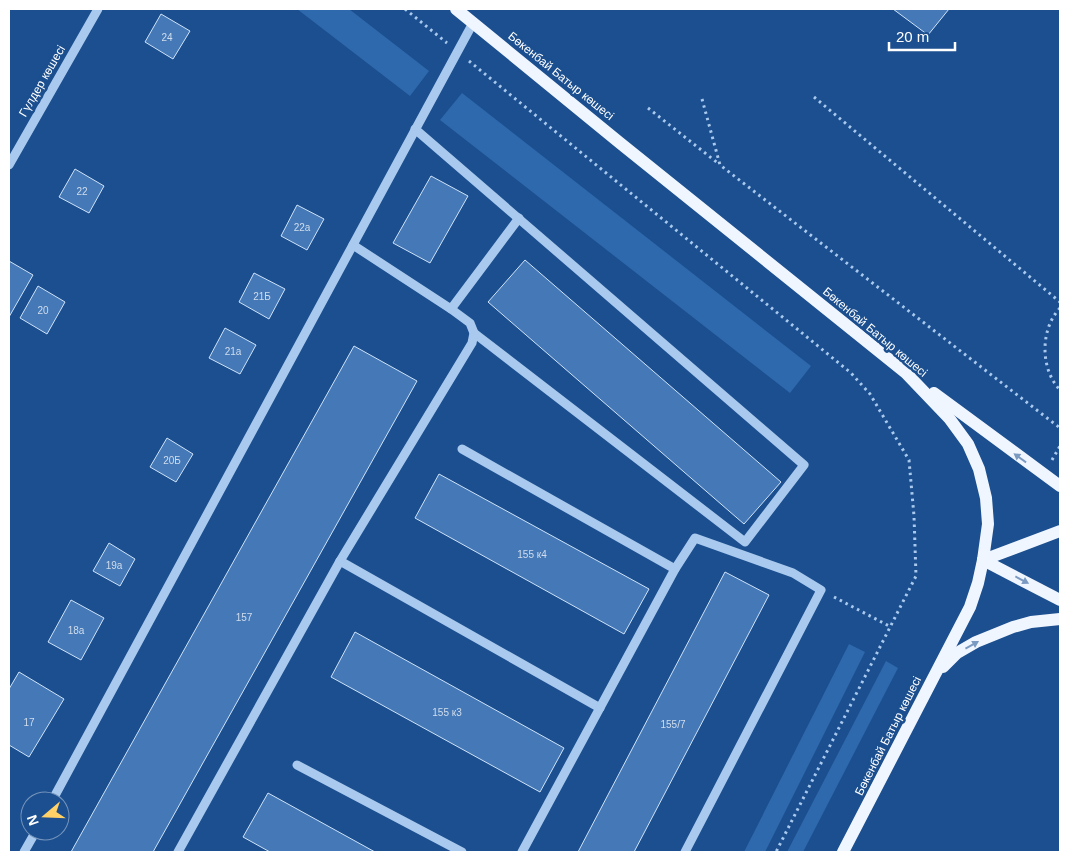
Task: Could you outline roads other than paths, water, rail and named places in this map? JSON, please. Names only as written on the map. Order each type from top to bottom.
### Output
[{"type":"main road","name":"Бөкенбай Батыр көшесі","points":[[456,9],[906,373],[949,418],[968,444],[979,470],[986,498],[988,524],[984,560],[978,583],[970,607],[843,852]]},
{"type":"main road","points":[[906,373],[1060,486]]},
{"type":"main road","points":[[984,560],[1060,531]]},
{"type":"main road","points":[[984,560],[1060,600]]},
{"type":"main road","points":[[934,676],[957,653],[976,642],[1031,622],[1060,619]]},
{"type":"street","name":"Гүлдер көшесі","points":[[9,165],[98,9]]},
{"type":"street","points":[[57,791],[473,23]]},
{"type":"street","points":[[353,244],[470,323],[474,333],[745,542],[804,465],[415,129]]},
{"type":"street","points":[[451,309],[519,218]]},
{"type":"street","points":[[178,852],[340,561],[472,343],[474,333]]},
{"type":"street","points":[[462,449],[674,569]]},
{"type":"street","points":[[522,852],[674,569],[695,538],[793,573],[821,590],[685,852]]},
{"type":"street","points":[[340,561],[600,708]]},
{"type":"street","points":[[297,765],[462,852]]},
{"type":"street","points":[[24,852],[30,841]]}]
